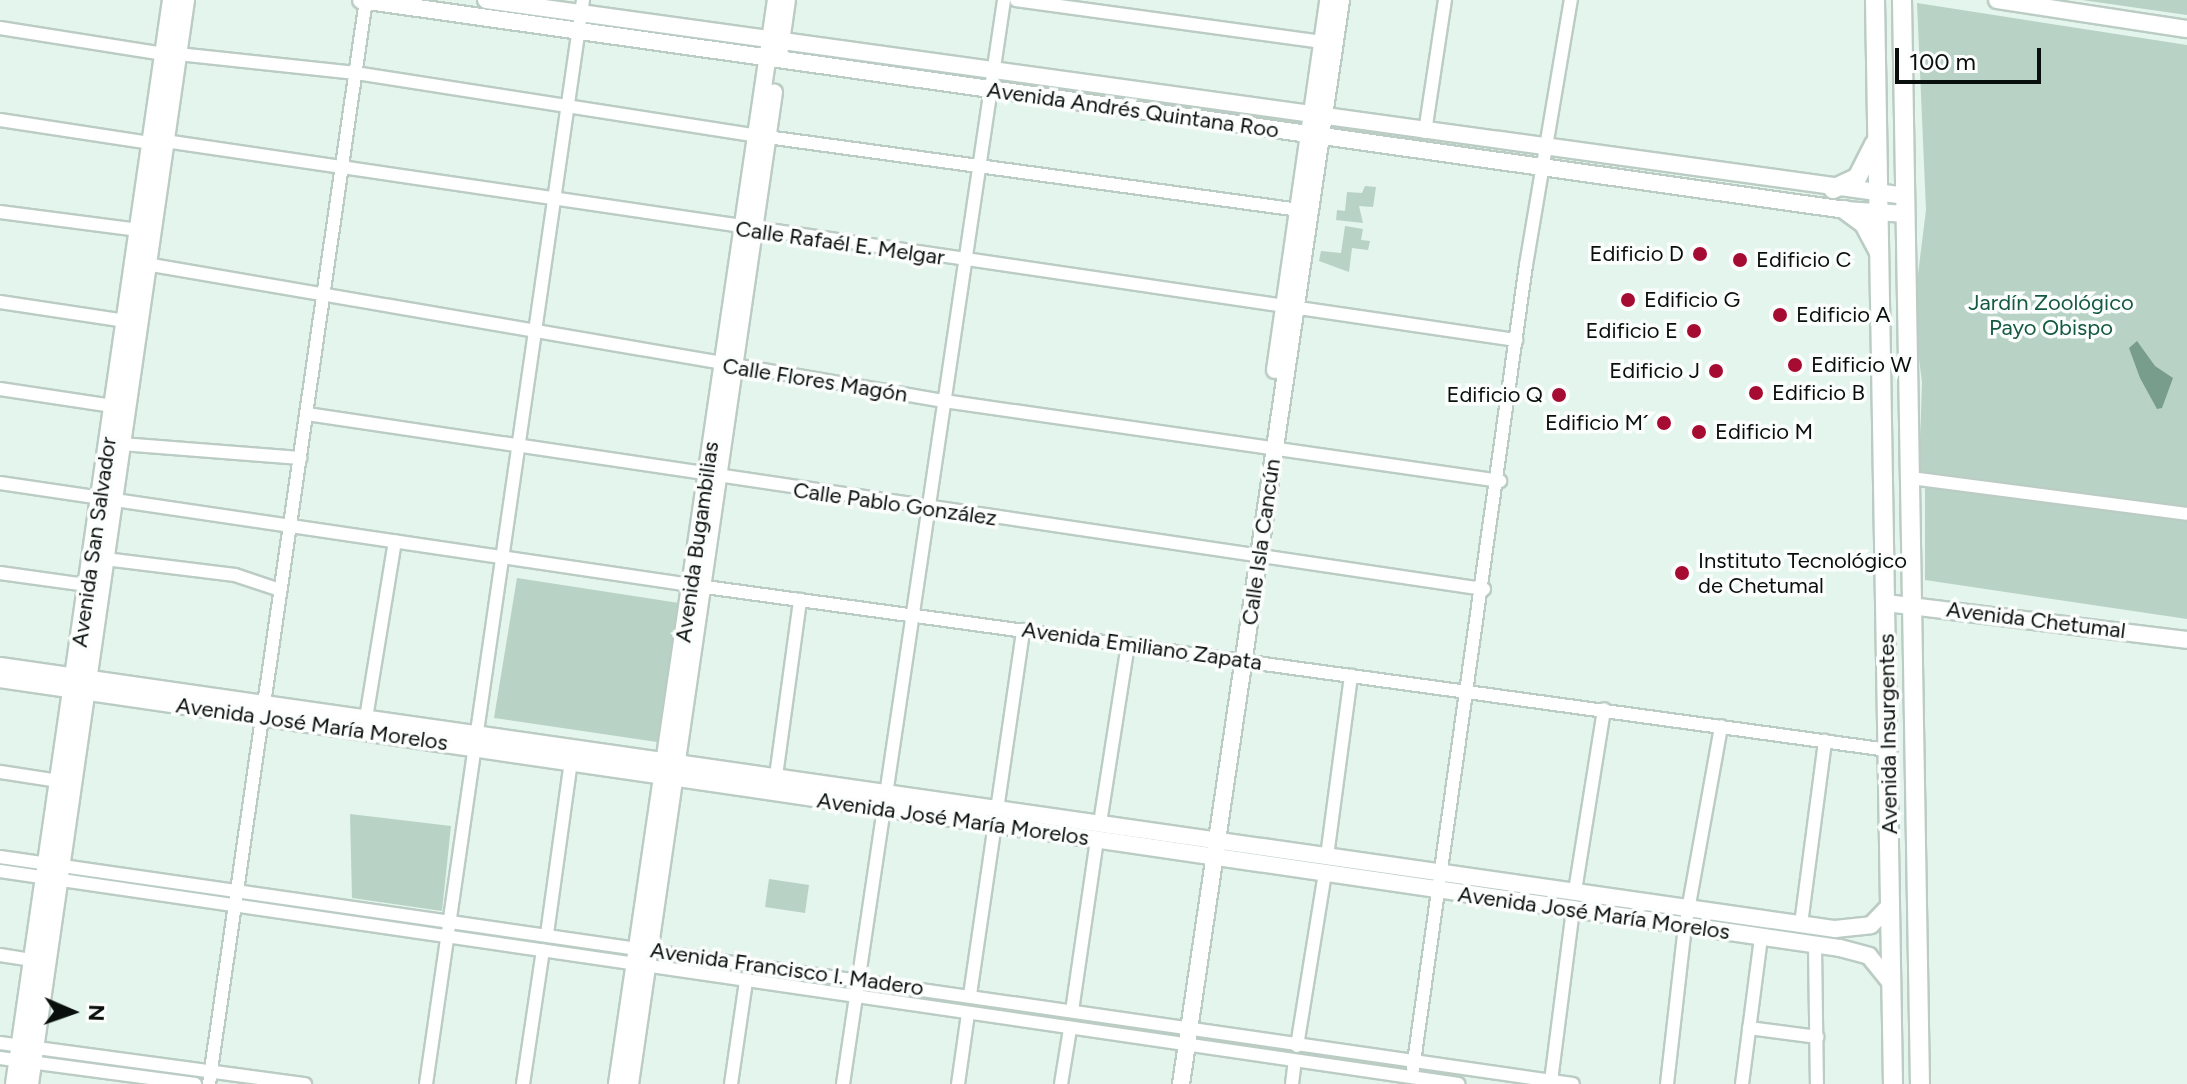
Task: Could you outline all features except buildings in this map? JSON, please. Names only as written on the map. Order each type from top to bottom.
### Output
[{"type":"main road","name":"Avenida San Salvador","points":[[171,54],[172,0]]},
{"type":"main road","name":"Avenida San Salvador","points":[[15,1084],[53,872],[80,683],[87,585],[121,444],[132,322],[171,54],[185,0]]},
{"type":"main road","name":"Avenida Insurgentes","points":[[1875,0],[1893,1084]]},
{"type":"main road","name":"Avenida Insurgentes","points":[[1902,0],[1920,1084]]},
{"type":"main road","points":[[1833,189],[1857,178],[1877,138]]},
{"type":"main road","name":"Avenida San Salvador","points":[[141,263],[139,230],[158,142]]},
{"type":"main road","points":[[1845,210],[1864,224],[1880,264],[1907,271]]},
{"type":"main road","name":"Avenida San Salvador","points":[[29,1084],[21,1055],[33,960],[53,872],[59,781],[105,559],[113,406],[132,322]]},
{"type":"main road","points":[[1887,709],[1914,708]]},
{"type":"main road","points":[[1890,834],[1916,833]]},
{"type":"street","points":[[209,1084],[356,73],[364,0]]},
{"type":"street","name":"Avenida Andrés Quintana Roo","points":[[364,0],[1845,210],[1878,204],[1906,205]]},
{"type":"street","name":"Avenida Andrés Quintana Roo","points":[[486,0],[582,7],[776,41],[1833,189],[1878,204]]},
{"type":"street","name":"Avenida Bugambilias","points":[[776,0],[776,41]]},
{"type":"street","name":"Avenida Bugambilias","points":[[617,1084],[642,956],[773,58],[787,0]]},
{"type":"street","points":[[843,1084],[1004,0]]},
{"type":"street","points":[[1016,0],[1328,43]]},
{"type":"street","name":"Calle Isla Cancún","points":[[1170,1084],[1182,1038],[1316,136],[1328,43],[1328,0]]},
{"type":"street","name":"Calle Isla Cancún","points":[[1328,43],[1341,0]]},
{"type":"street","points":[[1425,132],[1445,0]]},
{"type":"street","points":[[1411,1081],[1500,481],[1516,340],[1544,149],[1571,0]]},
{"type":"street","points":[[1997,0],[2187,29]]},
{"type":"street","points":[[426,1084],[447,920],[556,201],[582,7]]},
{"type":"street","points":[[0,28],[171,54],[356,73],[762,137],[1299,210]]},
{"type":"street","name":"Calle Rafaél E. Melgar","points":[[0,120],[342,167],[1290,310],[1516,340]]},
{"type":"street","name":"Calle Isla Cancún","points":[[1290,310],[1299,210],[1316,136]]},
{"type":"street","points":[[0,212],[139,230]]},
{"type":"street","name":"Calle Flores Magón","points":[[141,263],[324,292],[728,366],[944,401],[1500,481]]},
{"type":"street","points":[[0,302],[132,322]]},
{"type":"street","points":[[0,389],[113,406]]},
{"type":"street","name":"Calle Pablo González","points":[[307,414],[517,443],[928,509],[1484,589]]},
{"type":"street","points":[[121,444],[300,458]]},
{"type":"street","points":[[1911,478],[2187,514]]},
{"type":"street","name":"Avenida Emiliano Zapata","points":[[0,483],[800,600],[1888,750]]},
{"type":"street","points":[[366,718],[395,541]]},
{"type":"street","points":[[105,559],[235,575],[280,590]]},
{"type":"street","points":[[0,573],[87,585]]},
{"type":"street","points":[[776,776],[800,600]]},
{"type":"street","name":"Avenida Chetumal","points":[[1886,603],[2187,640]]},
{"type":"street","points":[[970,995],[1023,630]]},
{"type":"street","points":[[1100,823],[1128,644]]},
{"type":"street","name":"Avenida José María Morelos","points":[[0,666],[80,683],[996,817],[1097,840],[1815,946],[1869,956],[1892,984]]},
{"type":"street","points":[[1327,856],[1351,676]]},
{"type":"street","name":"Avenida José María Morelos","points":[[0,679],[80,683]]},
{"type":"street","points":[[1575,891],[1604,709]]},
{"type":"street","name":"Avenida José María Morelos","points":[[262,710],[366,718],[571,762],[776,776],[884,800]]},
{"type":"street","points":[[1667,1084],[1685,927],[1721,726]]},
{"type":"street","points":[[1801,924],[1825,741]]},
{"type":"street","points":[[547,934],[571,762]]},
{"type":"street","points":[[0,772],[59,781]]},
{"type":"street","name":"Avenida José María Morelos","points":[[996,817],[1100,823],[1801,924],[1859,929],[1871,925],[1891,904]]},
{"type":"street","points":[[1072,1011],[1097,840]]},
{"type":"street","name":"Avenida Francisco I. Madero","points":[[0,857],[53,872],[236,906],[543,950],[642,956],[859,979],[970,995],[1072,1011],[1295,1061],[1411,1081],[1459,1084]]},
{"type":"street","name":"Avenida Francisco I. Madero","points":[[0,871],[53,872],[237,892],[547,934],[746,981],[1070,1029],[1297,1046],[1573,1084]]},
{"type":"street","points":[[1297,1046],[1325,874]]},
{"type":"street","points":[[1551,1081],[1573,910]]},
{"type":"street","points":[[1742,1084],[1761,938]]},
{"type":"street","points":[[1815,946],[1817,1084]]},
{"type":"street","points":[[523,1084],[543,950]]},
{"type":"street","points":[[0,955],[33,960]]},
{"type":"street","name":"Avenida Bugambilias","points":[[630,1084],[642,956]]},
{"type":"street","points":[[731,1084],[746,981]]},
{"type":"street","points":[[958,1084],[968,1014]]},
{"type":"street","points":[[1749,1028],[1817,1037]]},
{"type":"street","points":[[1061,1084],[1070,1029]]},
{"type":"street","name":"Calle Isla Cancún","points":[[1181,1084],[1182,1038]]},
{"type":"street","points":[[0,1043],[21,1055],[195,1084]]},
{"type":"street","points":[[21,1055],[211,1070],[305,1084]]},
{"type":"street","points":[[1292,1084],[1295,1061]]},
{"type":"green space","points":[[2082,0],[2187,0],[2187,15]]},
{"type":"green space","name":"Jardín Zoológico Payo Obispo","points":[[1917,3],[2187,45],[2187,619],[1925,580],[1925,473],[1919,473],[1922,382],[1913,314],[1926,210]]},
{"type":"green space","points":[[1365,186],[1376,187],[1373,207],[1359,206],[1363,223],[1336,220],[1337,210],[1345,211],[1347,192],[1362,193]]},
{"type":"green space","points":[[1345,226],[1363,229],[1361,240],[1370,241],[1368,250],[1352,248],[1349,272],[1319,261],[1321,251],[1341,253]]},
{"type":"green space","points":[[517,578],[679,603],[657,742],[494,718]]},
{"type":"green space","points":[[350,814],[451,826],[442,911],[352,898]]},
{"type":"green space","points":[[769,879],[809,885],[805,913],[765,907]]},
{"type":"shaded area","points":[[2137,341],[2155,366],[2173,378],[2162,408],[2157,409],[2140,378],[2129,348]]},
{"type":"place","name":"Edificio D","points":[[1700,254]]},
{"type":"place","name":"Edificio C","points":[[1740,260]]},
{"type":"place","name":"Edificio G","points":[[1628,300]]},
{"type":"place","name":"Edificio A","points":[[1780,315]]},
{"type":"place","name":"Edificio E","points":[[1694,331]]},
{"type":"place","name":"Edificio W","points":[[1795,365]]},
{"type":"place","name":"Edificio J","points":[[1716,371]]},
{"type":"place","name":"Edificio B","points":[[1756,393]]},
{"type":"place","name":"Edificio Q","points":[[1559,395]]},
{"type":"place","name":"Edificio M´","points":[[1664,423]]},
{"type":"place","name":"Edificio M","points":[[1699,432]]},
{"type":"place","name":"Instituto Tecnológico de Chetumal","points":[[1682,573]]}]
